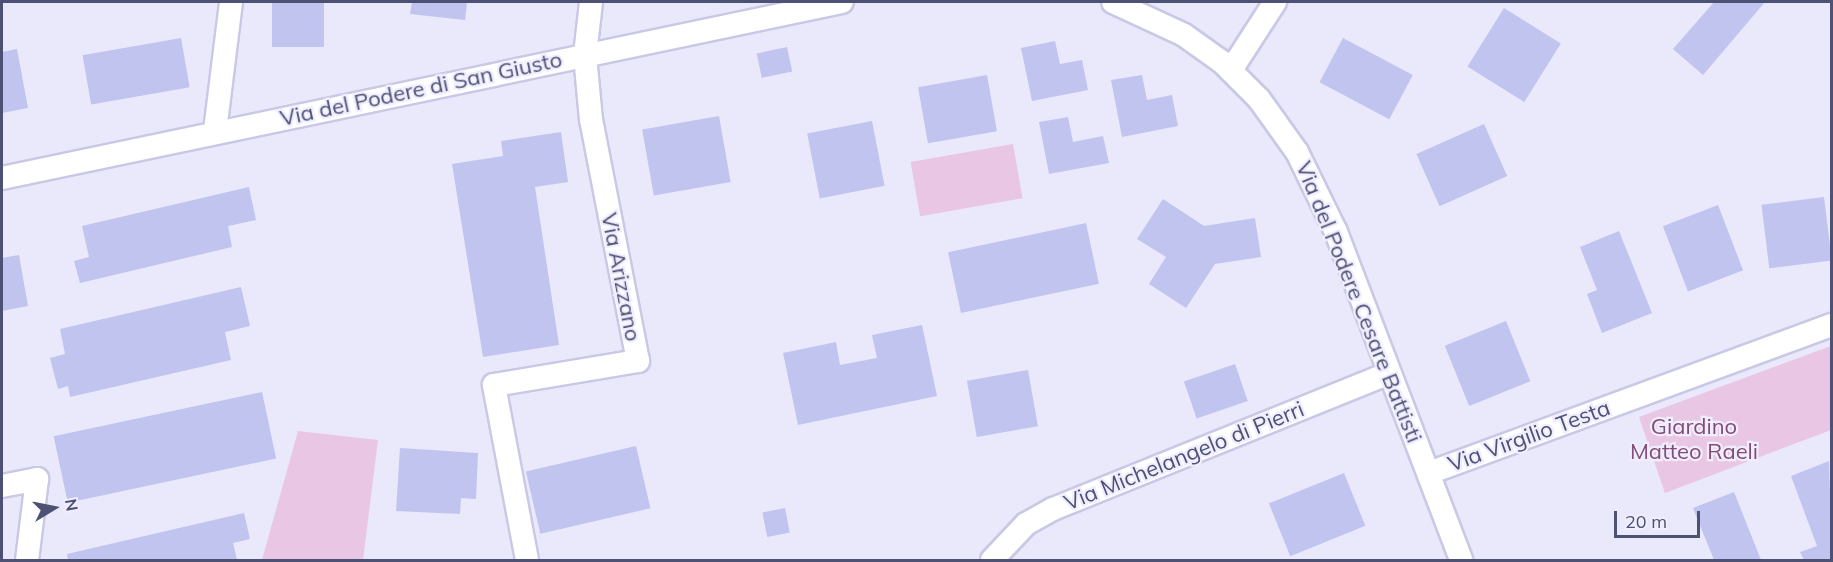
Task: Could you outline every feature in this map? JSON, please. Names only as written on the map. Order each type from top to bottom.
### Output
[{"type":"street","points":[[215,131],[231,2]]},
{"type":"street","points":[[585,55],[591,2]]},
{"type":"street","name":"Via del Podere di San Giusto","points":[[2,178],[215,131],[842,2]]},
{"type":"street","points":[[1113,2],[1184,36],[1230,70],[1275,2]]},
{"type":"street","name":"Via Arizzano","points":[[526,561],[493,394],[500,381],[638,361],[596,151],[585,55]]},
{"type":"street","name":"Via del Podere Cesare Battisti","points":[[1230,70],[1271,113],[1304,165],[1390,374],[1461,561]]},
{"type":"street","name":"Via Virgilio Testa","points":[[1429,473],[1832,325]]},
{"type":"street","name":"Via Michelangelo di Pierri","points":[[992,561],[1039,516],[1390,374]]},
{"type":"street","points":[[2,486],[37,479],[27,561]]},
{"type":"green space","points":[[1013,144],[1023,198],[920,216],[911,162]]},
{"type":"green space","name":"Giardino Matteo Raeli","points":[[1831,346],[1831,430],[1665,493],[1639,417]]},
{"type":"green space","points":[[298,431],[378,440],[363,560],[262,560]]},
{"type":"building","points":[[272,2],[324,2],[324,47],[272,47]]},
{"type":"building","points":[[412,2],[467,2],[465,20],[410,14]]},
{"type":"building","points":[[1714,2],[1765,2],[1703,75],[1673,49]]},
{"type":"building","points":[[1504,8],[1561,44],[1524,102],[1467,67]]},
{"type":"building","points":[[181,38],[190,87],[91,105],[83,55]]},
{"type":"building","points":[[1343,38],[1413,75],[1389,119],[1320,82]]},
{"type":"building","points":[[1055,41],[1060,64],[1082,60],[1088,90],[1032,101],[1021,48]]},
{"type":"building","points":[[787,47],[792,71],[762,78],[757,53]]},
{"type":"building","points":[[17,49],[28,108],[2,113],[2,52]]},
{"type":"building","points":[[987,75],[997,131],[928,143],[918,87]]},
{"type":"building","points":[[1142,75],[1147,100],[1172,95],[1178,126],[1122,137],[1111,80]]},
{"type":"building","points":[[719,116],[731,182],[654,196],[642,130]]},
{"type":"building","points":[[1068,117],[1073,142],[1103,136],[1109,163],[1049,174],[1039,122]]},
{"type":"building","points":[[872,121],[885,186],[820,198],[807,134]]},
{"type":"building","points":[[1484,124],[1507,176],[1440,206],[1416,154]]},
{"type":"building","points":[[561,132],[568,182],[535,187],[559,345],[483,357],[452,164],[503,156],[501,141]]},
{"type":"building","points":[[249,187],[256,220],[228,226],[232,247],[80,283],[74,261],[89,257],[82,226]]},
{"type":"building","points":[[1824,197],[1832,261],[1769,268],[1761,205]]},
{"type":"building","points":[[1163,199],[1204,226],[1255,218],[1261,257],[1215,264],[1186,308],[1149,284],[1166,257],[1137,239]]},
{"type":"building","points":[[1718,205],[1743,270],[1688,291],[1663,226]]},
{"type":"building","points":[[1086,223],[1099,284],[961,313],[948,252]]},
{"type":"building","points":[[1619,231],[1652,313],[1602,333],[1587,294],[1597,290],[1580,247]]},
{"type":"building","points":[[19,255],[28,306],[2,311],[2,258]]},
{"type":"building","points":[[241,287],[250,326],[225,332],[231,360],[70,397],[68,386],[58,389],[50,358],[65,354],[60,329]]},
{"type":"building","points":[[1506,321],[1530,381],[1469,406],[1445,346]]},
{"type":"building","points":[[922,325],[937,396],[798,425],[783,353],[836,342],[840,365],[877,358],[872,335]]},
{"type":"building","points":[[1235,364],[1248,401],[1197,418],[1184,382]]},
{"type":"building","points":[[1028,370],[1038,426],[977,437],[967,381]]},
{"type":"building","points":[[262,392],[276,459],[68,503],[54,436]]},
{"type":"building","points":[[636,446],[650,508],[540,534],[526,471]]},
{"type":"building","points":[[400,448],[478,453],[476,499],[461,498],[460,514],[396,511]]},
{"type":"building","points":[[1829,461],[1832,560],[1804,560],[1800,552],[1817,546],[1791,476]]},
{"type":"building","points":[[1344,473],[1365,526],[1290,556],[1269,503]]},
{"type":"building","points":[[1734,492],[1761,560],[1714,560],[1693,508]]},
{"type":"building","points":[[785,508],[790,533],[767,537],[762,512]]},
{"type":"building","points":[[244,513],[250,539],[233,543],[237,560],[68,560],[67,554]]}]
